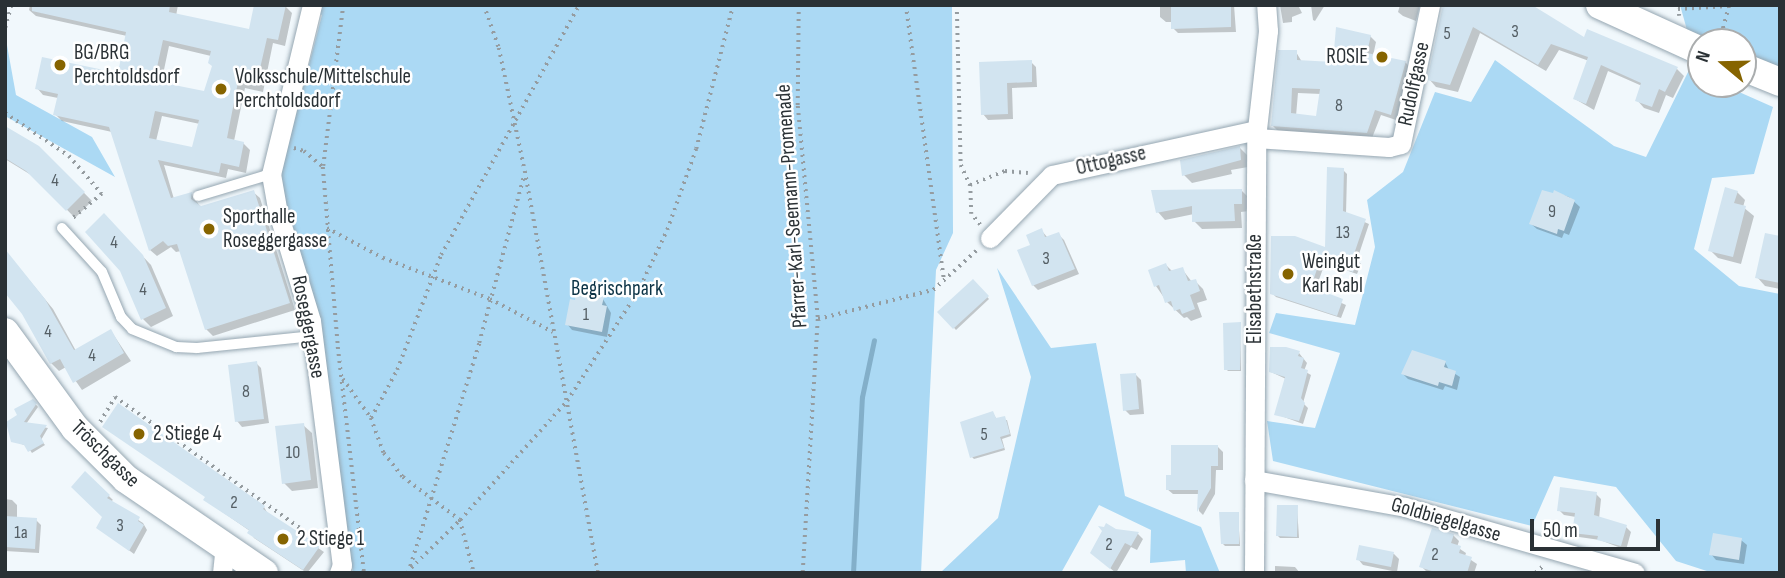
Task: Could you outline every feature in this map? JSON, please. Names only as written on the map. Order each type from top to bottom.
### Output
[{"type":"street","name":"Roseggergasse","points":[[312,5],[271,174],[277,209],[304,291],[313,336],[340,564]]},
{"type":"street","name":"Elisabethstraße","points":[[1254,573],[1256,134],[1268,31],[1266,5]]},
{"type":"street","name":"Rudolfgasse","points":[[1256,134],[1390,147],[1401,144],[1430,5]]},
{"type":"street","points":[[1600,5],[1687,37]]},
{"type":"street","points":[[1757,73],[1780,82]]},
{"type":"street","name":"Ottogasse","points":[[990,238],[1052,175],[1256,134]]},
{"type":"street","name":"Tröschgasse","points":[[5,332],[75,428],[125,479],[223,559],[264,573]]},
{"type":"street","name":"Goldbiegelgasse","points":[[1254,480],[1405,507],[1635,573]]},
{"type":"lane","points":[[198,197],[271,174]]},
{"type":"lane","points":[[62,228],[103,272],[121,317],[132,329],[176,347],[187,348],[313,336]]},
{"type":"path","points":[[5,28],[11,5]]},
{"type":"path","points":[[343,5],[323,167],[342,377],[364,573]]},
{"type":"path","points":[[484,5],[499,48],[525,171],[598,573]]},
{"type":"path","points":[[371,418],[397,370],[433,275],[579,5]]},
{"type":"path","points":[[409,570],[460,520],[567,401],[637,293],[667,230],[696,149],[733,5]]},
{"type":"path","name":"Pfarrer-Karl-Seemann-Promenade","points":[[799,5],[798,106],[818,319],[803,573]]},
{"type":"path","points":[[906,5],[933,185],[944,280]]},
{"type":"path","points":[[818,319],[933,290],[990,238],[971,214],[970,185],[961,164],[957,5]]},
{"type":"path","points":[[1679,20],[1678,9],[1729,6],[1723,28]]},
{"type":"path","points":[[5,113],[69,156],[102,194],[62,228]]},
{"type":"path","points":[[293,148],[304,151],[323,167]]},
{"type":"path","points":[[409,570],[433,498],[491,299],[525,171]]},
{"type":"path","points":[[970,185],[1005,172],[1052,175]]},
{"type":"path","points":[[327,228],[383,258],[491,299],[554,333]]},
{"type":"path","points":[[342,377],[371,418],[384,453],[403,477],[460,520],[474,573]]},
{"type":"path","points":[[88,441],[115,397],[222,471],[225,477],[269,505],[272,511],[340,564]]},
{"type":"green space","name":"Begrischpark","points":[[302,5],[952,5],[953,233],[936,270],[921,573],[353,573],[319,319],[286,207],[281,172],[322,15]]},
{"type":"green space","points":[[1680,5],[1780,5],[1780,69],[1757,61],[1757,28],[1687,30]]},
{"type":"green space","points":[[5,34],[16,95],[92,137],[115,177],[5,116]]},
{"type":"green space","points":[[1495,60],[1614,146],[1646,157],[1687,74],[1687,98],[1753,98],[1773,107],[1754,174],[1712,178],[1694,249],[1739,286],[1780,294],[1780,573],[1713,573],[1676,561],[1616,487],[1554,476],[1532,526],[1273,461],[1267,421],[1315,428],[1340,353],[1269,333],[1276,313],[1355,325],[1375,247],[1367,200],[1403,172],[1435,92],[1471,102]]},
{"type":"green space","points":[[997,268],[1051,348],[1096,343],[1125,496],[1201,527],[1220,573],[1186,573],[1185,560],[1150,563],[1151,530],[1099,505],[1061,573],[940,573],[998,518],[1031,377]]},
{"type":"building","points":[[32,5],[170,5],[169,12],[249,29],[254,5],[286,5],[278,40],[267,38],[256,86],[238,82],[227,138],[244,142],[239,167],[221,163],[219,173],[158,160],[171,198],[192,192],[191,199],[201,206],[254,190],[290,303],[205,330],[177,244],[168,246],[163,241],[149,251],[109,127],[53,115],[58,94],[35,89],[42,57],[118,73],[126,32],[32,11]],"holes":[[[163,40],[211,51],[208,63],[212,66],[204,91],[154,81]],[[155,111],[199,120],[192,147],[149,138]]]},
{"type":"building","points":[[1171,5],[1231,5],[1231,27],[1171,29]]},
{"type":"building","points":[[1443,5],[1532,5],[1584,37],[1587,29],[1678,67],[1665,92],[1659,89],[1652,107],[1635,101],[1641,83],[1601,65],[1586,104],[1573,99],[1588,57],[1551,44],[1538,65],[1473,27],[1450,85],[1427,80]]},
{"type":"building","points":[[1336,27],[1371,35],[1367,53],[1406,61],[1391,115],[1375,110],[1367,133],[1271,126],[1278,50],[1297,50],[1297,60],[1333,62]],"holes":[[[1292,88],[1320,89],[1316,116],[1291,113]]]},
{"type":"building","points":[[1032,60],[1032,82],[1007,83],[1008,114],[981,115],[979,62]]},
{"type":"building","points":[[5,126],[39,146],[85,192],[66,211],[26,171],[5,158]]},
{"type":"building","points":[[1240,146],[1241,160],[1182,176],[1180,160]]},
{"type":"building","points":[[1327,167],[1344,168],[1343,211],[1366,219],[1353,257],[1358,259],[1353,272],[1320,260],[1311,287],[1343,299],[1337,316],[1270,294],[1271,236],[1295,236],[1325,247]]},
{"type":"building","points":[[1725,187],[1738,191],[1734,203],[1746,206],[1733,257],[1708,251]]},
{"type":"building","points":[[1242,189],[1242,204],[1234,204],[1235,221],[1192,222],[1192,206],[1156,213],[1151,190]]},
{"type":"building","points":[[1542,190],[1553,193],[1554,190],[1575,200],[1564,231],[1558,229],[1557,234],[1529,224]]},
{"type":"building","points":[[104,213],[143,255],[166,308],[141,320],[120,271],[85,232]]},
{"type":"building","points":[[1042,228],[1045,237],[1059,232],[1075,269],[1032,286],[1017,250],[1030,245],[1026,235]]},
{"type":"building","points":[[1765,233],[1780,236],[1780,283],[1755,278]]},
{"type":"building","points":[[5,249],[45,299],[74,350],[111,329],[124,353],[73,383],[60,359],[50,364],[22,314],[5,293]]},
{"type":"building","points":[[1166,263],[1169,271],[1183,267],[1188,281],[1196,279],[1200,291],[1190,295],[1195,309],[1182,314],[1180,309],[1174,311],[1171,301],[1165,303],[1159,285],[1154,287],[1148,270]]},
{"type":"building","points":[[973,279],[989,296],[953,329],[937,312]]},
{"type":"building","points":[[576,292],[604,297],[602,305],[607,306],[602,332],[565,325],[570,299],[575,300]]},
{"type":"building","points":[[1241,322],[1240,370],[1224,370],[1223,323]]},
{"type":"building","points":[[1270,347],[1286,347],[1300,351],[1298,356],[1304,358],[1301,368],[1308,370],[1301,398],[1305,403],[1299,421],[1274,415],[1285,377],[1269,372]]},
{"type":"building","points":[[1412,350],[1446,361],[1444,367],[1456,371],[1452,386],[1439,382],[1438,386],[1401,374]]},
{"type":"building","points":[[257,361],[264,419],[235,422],[228,365]]},
{"type":"building","points":[[1136,373],[1139,409],[1123,411],[1120,374]]},
{"type":"building","points":[[33,399],[37,403],[24,422],[47,425],[40,436],[44,443],[28,452],[24,445],[11,442],[6,422],[17,415],[14,409]]},
{"type":"building","points":[[118,403],[265,506],[263,509],[320,546],[303,570],[247,533],[249,530],[203,500],[205,497],[102,427]]},
{"type":"building","points":[[993,411],[996,418],[1005,416],[1010,434],[1000,437],[1004,448],[970,458],[960,422]]},
{"type":"building","points":[[304,423],[311,480],[282,484],[275,426]]},
{"type":"building","points":[[1171,445],[1218,445],[1218,466],[1211,466],[1211,488],[1197,512],[1198,490],[1166,490],[1166,475],[1171,475]]},
{"type":"building","points":[[85,471],[110,495],[107,498],[140,517],[138,521],[144,525],[129,551],[96,528],[102,517],[71,487]]},
{"type":"building","points":[[1560,487],[1597,492],[1594,515],[1627,525],[1621,546],[1597,540],[1598,536],[1572,533],[1575,513],[1557,511]]},
{"type":"building","points":[[1277,505],[1298,505],[1297,537],[1276,536]]},
{"type":"building","points":[[1219,512],[1239,512],[1239,544],[1221,544]]},
{"type":"building","points":[[5,516],[37,518],[35,549],[5,547]]},
{"type":"building","points":[[1106,523],[1116,529],[1139,532],[1131,546],[1125,543],[1110,569],[1090,553],[1102,531],[1098,526],[1104,527]]},
{"type":"building","points":[[1432,528],[1454,534],[1451,543],[1461,546],[1459,553],[1472,557],[1467,573],[1438,573],[1419,567]]},
{"type":"building","points":[[1713,533],[1742,538],[1739,560],[1709,555]]},
{"type":"building","points":[[1359,545],[1394,552],[1391,567],[1356,560]]},
{"type":"waterway","points":[[853,573],[862,397],[874,340]]},
{"type":"place","name":"ROSIE","points":[[1382,57]]},
{"type":"place","name":"BG/BRG Perchtoldsdorf","points":[[60,65]]},
{"type":"place","name":"Volksschule/Mittelschule Perchtoldsdorf","points":[[221,89]]},
{"type":"place","name":"Sporthalle Roseggergasse","points":[[209,229]]},
{"type":"place","name":"Weingut Karl Rabl","points":[[1288,274]]},
{"type":"place","name":"2 Stiege 4","points":[[139,434]]},
{"type":"place","name":"2 Stiege 1","points":[[283,539]]}]
